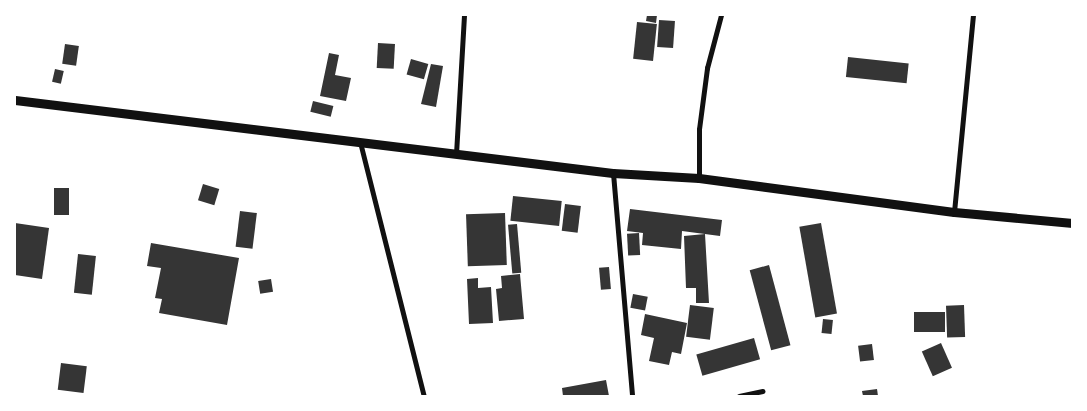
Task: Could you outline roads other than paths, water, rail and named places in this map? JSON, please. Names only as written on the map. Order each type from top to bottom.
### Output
[{"type":"street","points":[[456,154],[464,15]]},
{"type":"street","points":[[698,178],[699,129],[707,68],[721,15]]},
{"type":"street","points":[[954,212],[974,15]]},
{"type":"street","points":[[15,100],[613,173],[698,178],[954,212],[1072,223]]},
{"type":"street","points":[[360,142],[424,396]]},
{"type":"street","points":[[613,173],[632,396]]},
{"type":"street","points":[[739,396],[762,391]]}]
